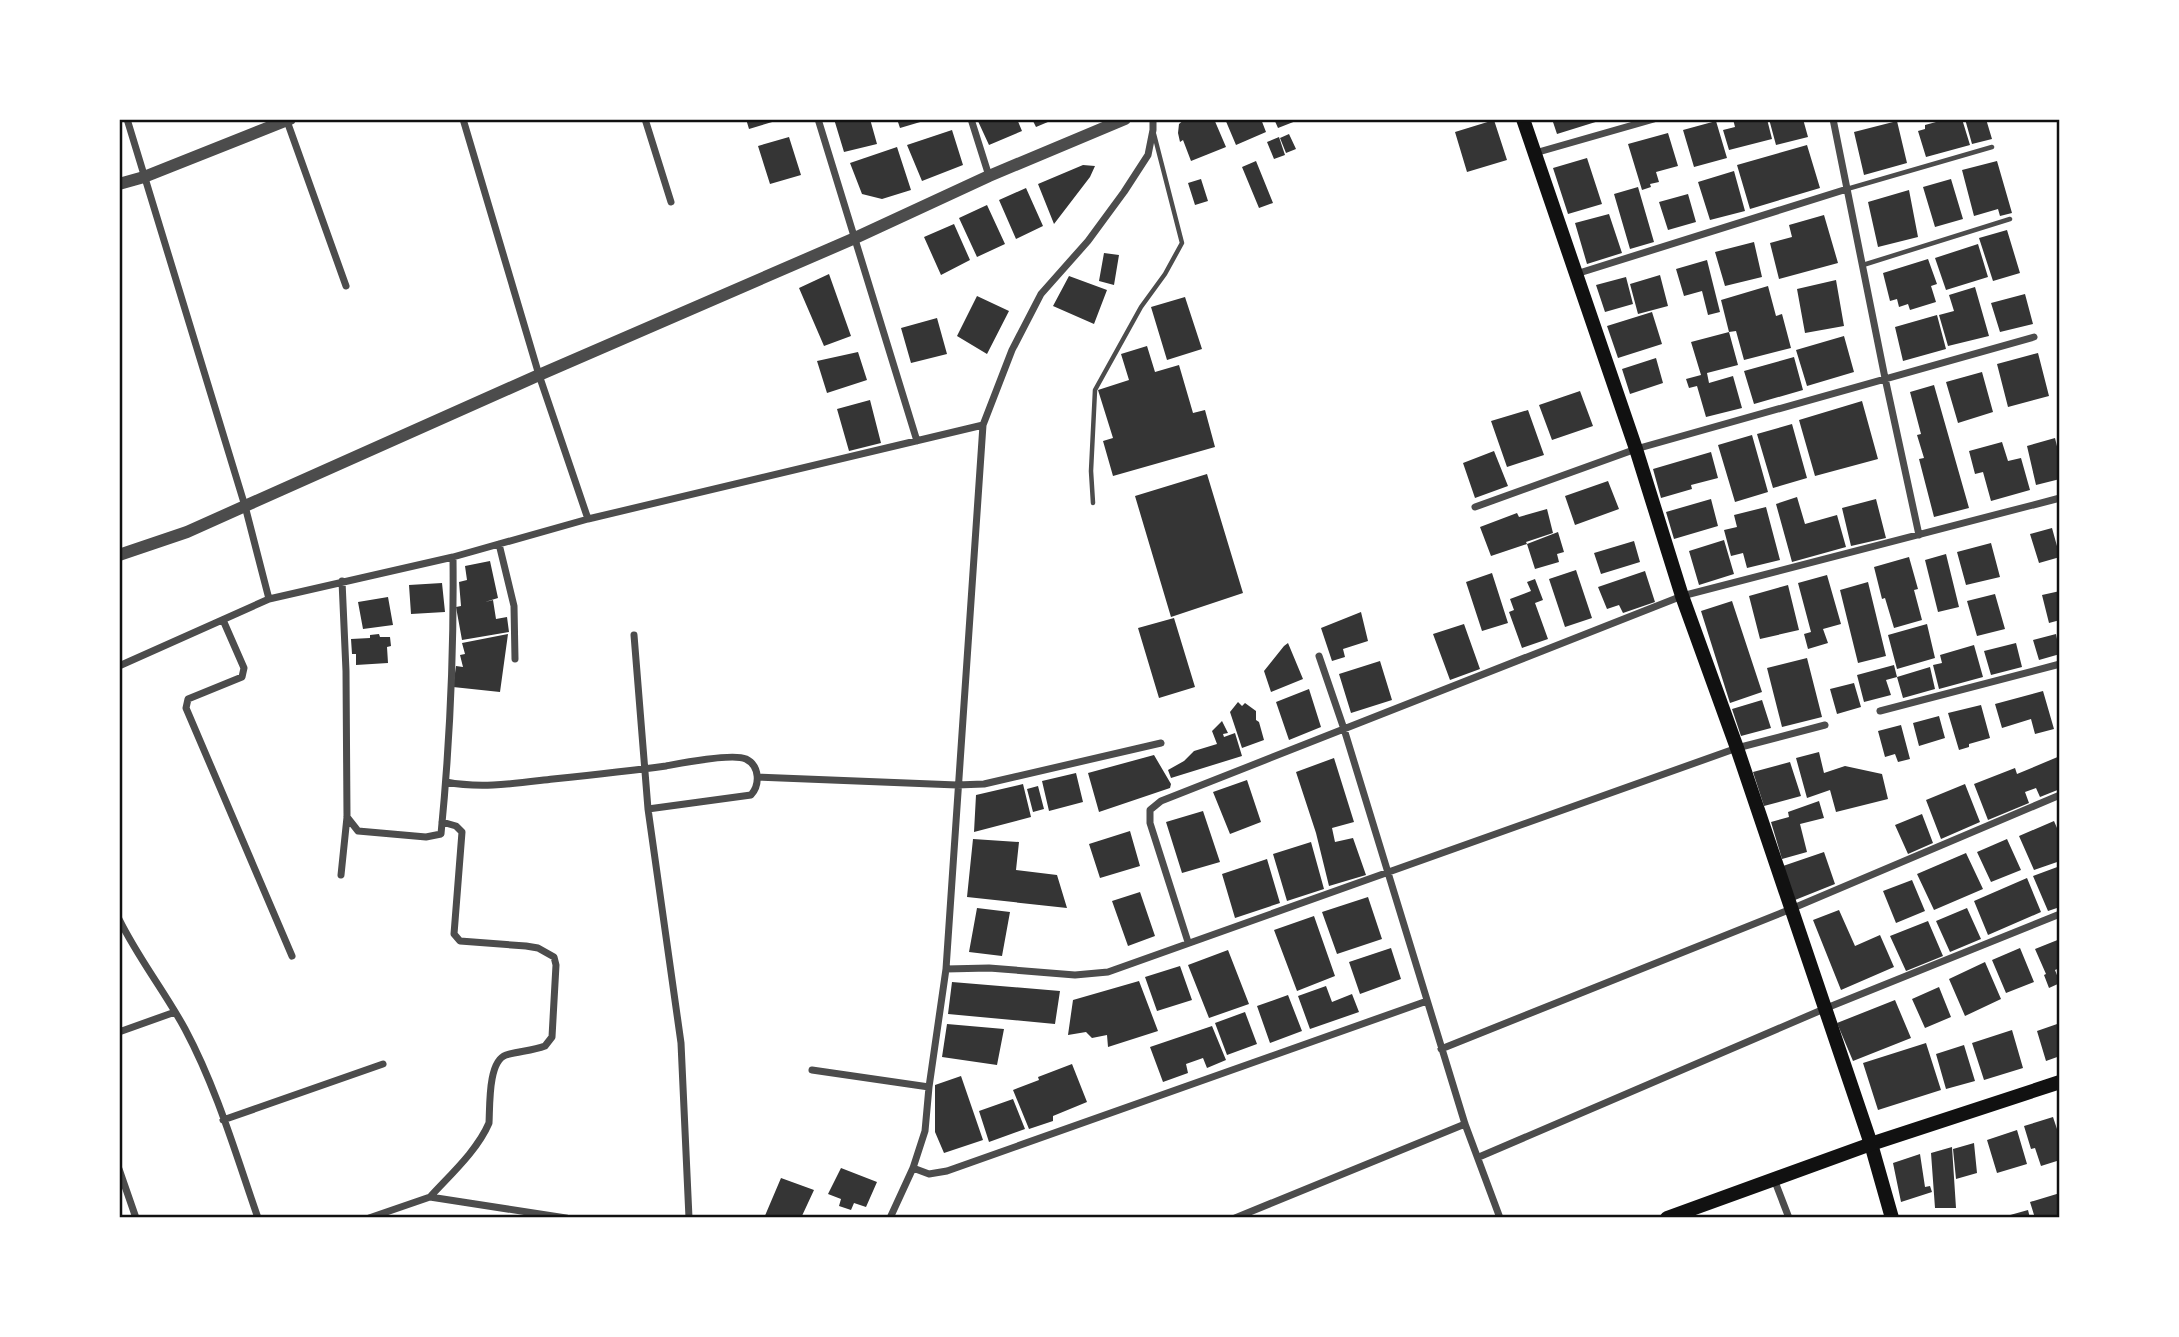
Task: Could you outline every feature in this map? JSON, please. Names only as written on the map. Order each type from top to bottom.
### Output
[{"type":"main road","points":[[1523,119],[1636,449],[1682,596],[1737,748],[1871,1144],[1892,1218]]},
{"type":"main road","points":[[1667,1218],[1871,1144],[2060,1082]]},
{"type":"street","points":[[127,119],[245,506],[269,599]]},
{"type":"street","points":[[463,119],[539,375],[588,519]]},
{"type":"street","points":[[645,119],[671,202]]},
{"type":"street","points":[[818,119],[917,441]]},
{"type":"street","points":[[971,119],[989,176]]},
{"type":"street","points":[[119,555],[187,532],[855,238],[989,176],[1125,119]]},
{"type":"street","points":[[890,1218],[913,1168],[926,1130],[929,1087],[946,969],[983,425],[1012,350],[1041,293],[1088,241],[1148,155],[1153,119]]},
{"type":"street","points":[[1534,153],[1654,119]]},
{"type":"street","points":[[1833,119],[1919,535]]},
{"type":"street","points":[[119,184],[144,177],[288,120],[346,286]]},
{"type":"street","points":[[1575,275],[1847,189]]},
{"type":"street","points":[[1475,507],[1636,449],[2034,337]]},
{"type":"street","points":[[119,666],[269,599],[453,557],[588,519],[983,425]]},
{"type":"street","points":[[1188,942],[1150,823],[1150,810],[1161,801],[1682,596],[2060,498]]},
{"type":"street","points":[[499,544],[514,606],[515,659]]},
{"type":"street","points":[[347,817],[358,831],[426,836],[441,834],[452,653],[453,557]]},
{"type":"street","points":[[341,875],[347,817],[342,581]]},
{"type":"street","points":[[223,620],[244,668],[242,677],[188,699],[186,708],[292,956]]},
{"type":"street","points":[[634,635],[648,809],[681,1042],[689,1218]]},
{"type":"street","points":[[1319,656],[1344,729],[1465,1124],[1500,1218]]},
{"type":"street","points":[[1880,711],[2060,664]]},
{"type":"street","points":[[946,969],[989,968],[1075,975],[1108,972],[1737,748],[1825,725]]},
{"type":"street","points":[[758,777],[984,784],[1161,743]]},
{"type":"street","points":[[446,782],[496,785],[645,769],[723,757],[745,758],[758,777],[757,788],[751,795],[648,809]]},
{"type":"street","points":[[1441,1049],[1791,909],[2060,795]]},
{"type":"street","points":[[430,1197],[486,1130],[489,1123],[493,1071],[503,1055],[545,1046],[552,1037],[556,965],[554,957],[538,948],[460,941],[454,934],[462,832],[442,822]]},
{"type":"street","points":[[1479,1157],[1824,1009],[2060,914]]},
{"type":"street","points":[[119,919],[122,932],[175,1012],[212,1085],[258,1218]]},
{"type":"street","points":[[913,1168],[929,1174],[947,1171],[1427,1001]]},
{"type":"street","points":[[119,1032],[175,1012]]},
{"type":"street","points":[[223,1120],[383,1064]]},
{"type":"street","points":[[812,1070],[929,1087]]},
{"type":"street","points":[[1235,1218],[1465,1124]]},
{"type":"street","points":[[119,1169],[136,1218]]},
{"type":"street","points":[[1773,1178],[1789,1218]]},
{"type":"street","points":[[369,1218],[430,1197],[566,1218]]},
{"type":"lane","points":[[1093,503],[1091,471],[1095,390],[1141,307],[1165,274],[1182,243],[1153,130]]},
{"type":"lane","points":[[1847,189],[1992,147]]},
{"type":"lane","points":[[1863,265],[2010,219]]},
{"type":"building","points":[[746,119],[779,119],[779,120],[749,129]]},
{"type":"building","points":[[834,119],[870,119],[877,144],[844,152]]},
{"type":"building","points":[[897,119],[927,119],[927,120],[900,128]]},
{"type":"building","points":[[977,119],[1017,119],[1022,131],[989,145]]},
{"type":"building","points":[[1032,119],[1055,119],[1036,127]]},
{"type":"building","points":[[1185,119],[1214,119],[1226,147],[1191,161],[1178,133],[1179,124]]},
{"type":"building","points":[[1225,119],[1261,119],[1266,132],[1236,145]]},
{"type":"building","points":[[1274,119],[1301,119],[1278,128]]},
{"type":"building","points":[[1552,119],[1601,119],[1602,120],[1557,134]]},
{"type":"building","points":[[1733,119],[1767,119],[1772,139],[1729,150],[1723,130],[1735,127]]},
{"type":"building","points":[[1769,119],[1803,119],[1808,137],[1776,145]]},
{"type":"building","points":[[1947,119],[1962,119],[1970,145],[1926,157],[1918,131],[1925,129],[1925,125]]},
{"type":"building","points":[[1965,119],[1986,119],[1992,139],[1972,144]]},
{"type":"building","points":[[1494,120],[1507,160],[1467,172],[1455,132]]},
{"type":"building","points":[[1716,121],[1727,158],[1694,167],[1683,130]]},
{"type":"building","points":[[1897,121],[1907,163],[1864,175],[1854,132]]},
{"type":"building","points":[[952,130],[963,165],[922,181],[907,145]]},
{"type":"building","points":[[1668,133],[1678,166],[1656,172],[1659,182],[1642,190],[1628,144]]},
{"type":"building","points":[[1289,134],[1296,149],[1286,153],[1280,138]]},
{"type":"building","points":[[789,137],[801,175],[770,184],[758,146]]},
{"type":"building","points":[[1279,137],[1285,155],[1274,159],[1267,142]]},
{"type":"building","points":[[1807,145],[1820,188],[1750,209],[1737,165]]},
{"type":"building","points":[[897,147],[911,190],[882,199],[862,194],[850,163]]},
{"type":"building","points":[[1587,158],[1602,204],[1568,214],[1553,168]]},
{"type":"building","points":[[1256,161],[1273,203],[1259,208],[1242,167]]},
{"type":"building","points":[[1997,161],[2012,213],[2000,216],[1998,209],[1974,216],[1962,170]]},
{"type":"building","points":[[1083,165],[1095,166],[1090,177],[1054,224],[1038,184]]},
{"type":"building","points":[[1734,171],[1745,211],[1710,220],[1698,182]]},
{"type":"building","points":[[1201,179],[1208,201],[1195,205],[1188,183]]},
{"type":"building","points":[[1951,179],[1963,219],[1935,227],[1923,187]]},
{"type":"building","points":[[1638,187],[1654,242],[1630,249],[1614,194]]},
{"type":"building","points":[[1026,188],[1043,226],[1016,239],[999,200]]},
{"type":"building","points":[[1909,190],[1918,237],[1878,247],[1868,202]]},
{"type":"building","points":[[1688,194],[1696,222],[1668,230],[1659,202]]},
{"type":"building","points":[[987,205],[1005,244],[977,257],[959,218]]},
{"type":"building","points":[[1609,214],[1622,253],[1587,264],[1575,223]]},
{"type":"building","points":[[1824,215],[1838,263],[1779,279],[1770,243],[1792,237],[1789,225]]},
{"type":"building","points":[[954,224],[970,260],[941,275],[924,237]]},
{"type":"building","points":[[2007,230],[2020,273],[1993,281],[1979,238]]},
{"type":"building","points":[[1754,242],[1762,277],[1725,286],[1715,252]]},
{"type":"building","points":[[1978,244],[1988,277],[1946,290],[1935,258]]},
{"type":"building","points":[[1104,253],[1119,255],[1114,285],[1099,281]]},
{"type":"building","points":[[1928,259],[1937,284],[1931,286],[1936,302],[1910,310],[1908,304],[1899,307],[1897,299],[1890,301],[1883,273]]},
{"type":"building","points":[[1707,260],[1720,312],[1708,315],[1702,291],[1684,296],[1676,269]]},
{"type":"building","points":[[829,274],[851,336],[824,346],[799,288]]},
{"type":"building","points":[[1660,275],[1668,306],[1638,314],[1630,284]]},
{"type":"building","points":[[1069,276],[1107,290],[1094,324],[1053,306]]},
{"type":"building","points":[[1626,277],[1633,304],[1605,312],[1596,285]]},
{"type":"building","points":[[1836,280],[1844,326],[1805,333],[1797,289]]},
{"type":"building","points":[[1768,286],[1776,316],[1782,314],[1791,348],[1744,360],[1736,331],[1729,332],[1721,300]]},
{"type":"building","points":[[1975,287],[1989,336],[1948,346],[1939,315],[1954,311],[1949,295]]},
{"type":"building","points":[[2025,294],[2033,324],[2000,332],[1991,303]]},
{"type":"building","points":[[977,296],[1009,311],[987,354],[957,336]]},
{"type":"building","points":[[1185,297],[1202,349],[1167,360],[1151,307]]},
{"type":"building","points":[[1652,312],[1662,344],[1618,358],[1607,326]]},
{"type":"building","points":[[1937,315],[1946,349],[1903,361],[1895,327]]},
{"type":"building","points":[[937,318],[947,354],[911,363],[901,328]]},
{"type":"building","points":[[1729,332],[1738,365],[1707,373],[1709,383],[1733,376],[1742,408],[1706,417],[1697,386],[1689,388],[1686,379],[1701,375],[1691,342]]},
{"type":"building","points":[[1844,336],[1854,372],[1807,386],[1796,350]]},
{"type":"building","points":[[1147,346],[1155,372],[1179,365],[1193,413],[1205,410],[1215,447],[1113,476],[1103,441],[1113,438],[1098,390],[1129,380],[1121,354]]},
{"type":"building","points":[[858,352],[867,380],[827,393],[817,361]]},
{"type":"building","points":[[2038,353],[2049,396],[2008,407],[1997,364]]},
{"type":"building","points":[[1794,357],[1803,390],[1754,404],[1744,371]]},
{"type":"building","points":[[1656,358],[1663,383],[1630,394],[1622,369]]},
{"type":"building","points":[[1982,372],[1993,412],[1958,423],[1946,382]]},
{"type":"building","points":[[1934,385],[1969,508],[1934,517],[1919,459],[1924,458],[1917,435],[1921,434],[1910,392]]},
{"type":"building","points":[[1580,391],[1593,426],[1552,440],[1539,405]]},
{"type":"building","points":[[870,400],[881,443],[849,451],[837,409]]},
{"type":"building","points":[[1862,401],[1878,459],[1815,476],[1799,420]]},
{"type":"building","points":[[1528,410],[1544,455],[1507,467],[1491,421]]},
{"type":"building","points":[[1792,424],[1807,478],[1773,488],[1757,434]]},
{"type":"building","points":[[1752,435],[1768,492],[1735,502],[1718,445]]},
{"type":"building","points":[[2055,438],[2060,459],[2060,479],[2036,485],[2027,446]]},
{"type":"building","points":[[2002,442],[2008,461],[2021,458],[2030,490],[1991,501],[1983,472],[1975,474],[1969,451]]},
{"type":"building","points":[[1494,451],[1508,486],[1475,498],[1463,463]]},
{"type":"building","points":[[1711,452],[1718,478],[1691,485],[1692,489],[1661,498],[1653,469]]},
{"type":"building","points":[[1207,474],[1243,593],[1171,617],[1135,496]]},
{"type":"building","points":[[1608,481],[1619,509],[1575,525],[1565,496]]},
{"type":"building","points":[[1797,497],[1805,524],[1837,515],[1846,547],[1792,562],[1776,504]]},
{"type":"building","points":[[1711,499],[1718,526],[1674,539],[1666,512]]},
{"type":"building","points":[[1876,499],[1886,538],[1851,546],[1842,508]]},
{"type":"building","points":[[1766,507],[1780,560],[1747,568],[1743,553],[1731,556],[1724,530],[1737,527],[1734,515]]},
{"type":"building","points":[[1547,509],[1553,533],[1526,542],[1527,544],[1491,556],[1480,527],[1517,513],[1519,517]]},
{"type":"building","points":[[2052,528],[2060,557],[2039,563],[2030,534]]},
{"type":"building","points":[[1558,532],[1564,552],[1557,554],[1559,562],[1535,569],[1527,544]]},
{"type":"building","points":[[1724,540],[1734,574],[1699,585],[1689,551]]},
{"type":"building","points":[[1634,541],[1640,562],[1601,574],[1594,553]]},
{"type":"building","points":[[1991,543],[2000,577],[1966,585],[1957,552]]},
{"type":"building","points":[[1946,554],[1959,607],[1938,612],[1925,560]]},
{"type":"building","points":[[1909,557],[1918,589],[1914,590],[1922,620],[1894,628],[1885,598],[1882,599],[1874,567]]},
{"type":"building","points":[[490,561],[498,598],[485,602],[493,600],[496,619],[507,617],[509,632],[462,640],[456,607],[461,606],[459,582],[467,580],[465,566]]},
{"type":"building","points":[[1576,570],[1592,618],[1565,627],[1549,579]]},
{"type":"building","points":[[1645,571],[1655,602],[1623,613],[1619,605],[1607,609],[1598,587]]},
{"type":"building","points":[[1492,573],[1508,623],[1482,631],[1466,582]]},
{"type":"building","points":[[1827,575],[1841,624],[1823,629],[1828,643],[1808,649],[1804,634],[1811,632],[1798,583]]},
{"type":"building","points":[[1535,579],[1543,600],[1535,603],[1548,639],[1522,648],[1509,612],[1514,610],[1510,599],[1531,591],[1527,582]]},
{"type":"building","points":[[1868,582],[1886,656],[1858,663],[1840,590]]},
{"type":"building","points":[[442,583],[445,612],[411,614],[409,585]]},
{"type":"building","points":[[1788,585],[1799,630],[1760,639],[1749,596]]},
{"type":"building","points":[[2060,591],[2060,620],[2049,623],[2042,595]]},
{"type":"building","points":[[1995,594],[2005,629],[1977,636],[1967,601]]},
{"type":"building","points":[[388,597],[393,625],[363,629],[358,602]]},
{"type":"building","points":[[1732,601],[1762,692],[1730,703],[1701,611]]},
{"type":"building","points":[[1361,612],[1368,641],[1343,649],[1345,657],[1332,661],[1321,628]]},
{"type":"building","points":[[1174,618],[1195,687],[1159,698],[1138,628]]},
{"type":"building","points":[[1464,624],[1480,669],[1450,680],[1433,634]]},
{"type":"building","points":[[1927,624],[1935,658],[1897,669],[1888,635]]},
{"type":"building","points":[[379,634],[380,637],[390,637],[391,646],[387,647],[388,663],[356,665],[351,639],[370,638],[370,635]]},
{"type":"building","points":[[508,634],[500,692],[453,687],[456,666],[463,667],[460,655],[465,654],[462,643]]},
{"type":"building","points":[[2056,634],[2060,654],[2039,660],[2033,640]]},
{"type":"building","points":[[1288,643],[1303,679],[1271,692],[1264,671]]},
{"type":"building","points":[[2016,643],[2022,667],[1991,675],[1984,651]]},
{"type":"building","points":[[1974,645],[1983,677],[1939,689],[1933,665],[1942,663],[1940,655]]},
{"type":"building","points":[[1807,658],[1822,717],[1782,727],[1767,668]]},
{"type":"building","points":[[1380,661],[1392,700],[1351,713],[1339,674]]},
{"type":"building","points":[[1894,665],[1897,677],[1886,680],[1891,695],[1864,702],[1857,675]]},
{"type":"building","points":[[1930,667],[1935,689],[1903,698],[1897,677]]},
{"type":"building","points":[[1854,683],[1861,707],[1837,714],[1830,689]]},
{"type":"building","points":[[1309,689],[1321,727],[1289,740],[1276,702]]},
{"type":"building","points":[[2043,691],[2054,729],[2035,734],[2031,719],[2002,728],[1995,704]]},
{"type":"building","points":[[1762,700],[1771,728],[1741,736],[1732,709]]},
{"type":"building","points":[[1238,702],[1242,706],[1245,703],[1256,711],[1256,720],[1264,740],[1242,748],[1230,712]]},
{"type":"building","points":[[1981,705],[1990,738],[1959,750],[1948,713]]},
{"type":"building","points":[[1939,716],[1945,738],[1919,746],[1913,723]]},
{"type":"building","points":[[1222,721],[1228,733],[1223,734],[1224,737],[1235,733],[1242,756],[1171,778],[1168,770],[1184,761],[1194,751],[1217,744],[1212,731]]},
{"type":"building","points":[[1901,725],[1910,759],[1898,762],[1895,754],[1885,757],[1878,731]]},
{"type":"building","points":[[1819,752],[1824,773],[1845,766],[1882,774],[1888,799],[1836,812],[1830,790],[1807,798],[1796,758]]},
{"type":"building","points":[[1154,755],[1171,784],[1170,788],[1099,812],[1088,773]]},
{"type":"building","points":[[2060,756],[2060,789],[2040,797],[2036,788],[2025,792],[2029,803],[1988,820],[1974,784],[2015,768],[2017,774]]},
{"type":"building","points":[[1334,758],[1354,822],[1332,828],[1335,842],[1353,838],[1366,875],[1329,886],[1316,833],[1296,772]]},
{"type":"building","points":[[1790,762],[1801,796],[1764,806],[1753,772]]},
{"type":"building","points":[[1076,773],[1083,802],[1049,811],[1042,781]]},
{"type":"building","points":[[1247,780],[1261,822],[1230,834],[1213,792]]},
{"type":"building","points":[[1023,784],[1031,817],[974,832],[976,795]]},
{"type":"building","points":[[1965,784],[1980,822],[1941,839],[1926,800]]},
{"type":"building","points":[[1038,786],[1044,809],[1033,812],[1027,789]]},
{"type":"building","points":[[1819,801],[1824,818],[1800,824],[1807,852],[1782,859],[1771,822],[1789,817],[1788,812]]},
{"type":"building","points":[[1203,811],[1220,862],[1182,873],[1166,822]]},
{"type":"building","points":[[1922,814],[1933,843],[1908,854],[1895,825]]},
{"type":"building","points":[[2054,821],[2060,835],[2060,861],[2034,870],[2019,836]]},
{"type":"building","points":[[1130,831],[1140,866],[1100,878],[1089,844]]},
{"type":"building","points":[[973,839],[1019,842],[1016,870],[1057,875],[1067,908],[967,897]]},
{"type":"building","points":[[2007,839],[2021,870],[1991,882],[1977,852]]},
{"type":"building","points":[[1311,842],[1324,889],[1287,901],[1273,854]]},
{"type":"building","points":[[1824,852],[1835,884],[1795,900],[1783,866]]},
{"type":"building","points":[[1966,853],[1983,889],[1934,910],[1917,874]]},
{"type":"building","points":[[1267,859],[1280,903],[1235,918],[1222,874]]},
{"type":"building","points":[[2060,866],[2060,907],[2048,911],[2033,876]]},
{"type":"building","points":[[2027,878],[2041,912],[1988,935],[1974,901]]},
{"type":"building","points":[[1912,880],[1925,911],[1896,923],[1883,891]]},
{"type":"building","points":[[1140,892],[1155,936],[1128,946],[1112,901]]},
{"type":"building","points":[[1368,897],[1382,939],[1337,954],[1322,912]]},
{"type":"building","points":[[977,908],[1010,912],[1002,956],[969,952]]},
{"type":"building","points":[[1967,908],[1981,939],[1950,952],[1936,921]]},
{"type":"building","points":[[1839,910],[1855,946],[1880,935],[1894,967],[1841,990],[1813,920]]},
{"type":"building","points":[[1314,916],[1335,976],[1297,991],[1274,930]]},
{"type":"building","points":[[1928,921],[1943,956],[1906,971],[1890,936]]},
{"type":"building","points":[[2060,939],[2060,968],[2055,970],[2060,983],[2049,988],[2035,949]]},
{"type":"building","points":[[1391,948],[1401,979],[1360,994],[1349,962]]},
{"type":"building","points":[[2020,948],[2034,982],[2006,993],[1992,960]]},
{"type":"building","points":[[1228,950],[1249,1004],[1209,1018],[1188,965]]},
{"type":"building","points":[[1985,962],[2001,999],[1965,1016],[1949,979]]},
{"type":"building","points":[[1180,966],[1192,1000],[1157,1011],[1145,977]]},
{"type":"building","points":[[1139,981],[1158,1031],[1108,1047],[1107,1035],[1092,1038],[1086,1032],[1068,1035],[1073,1000]]},
{"type":"building","points":[[952,982],[1060,991],[1055,1024],[948,1014]]},
{"type":"building","points":[[1326,986],[1332,1002],[1352,994],[1359,1012],[1310,1029],[1298,996]]},
{"type":"building","points":[[1939,987],[1951,1017],[1925,1028],[1912,999]]},
{"type":"building","points":[[1288,995],[1302,1031],[1270,1043],[1257,1006]]},
{"type":"building","points":[[1895,1000],[1911,1038],[1853,1061],[1837,1023]]},
{"type":"building","points":[[1245,1012],[1257,1044],[1227,1055],[1215,1023]]},
{"type":"building","points":[[2060,1023],[2060,1056],[2046,1061],[2037,1031]]},
{"type":"building","points":[[947,1024],[1004,1029],[997,1065],[942,1057]]},
{"type":"building","points":[[1212,1026],[1226,1060],[1207,1068],[1203,1058],[1186,1064],[1188,1073],[1163,1082],[1150,1047]]},
{"type":"building","points":[[2012,1030],[2023,1068],[1984,1080],[1972,1043]]},
{"type":"building","points":[[1926,1043],[1941,1090],[1878,1110],[1863,1063]]},
{"type":"building","points":[[1964,1045],[1975,1081],[1946,1089],[1936,1054]]},
{"type":"building","points":[[1072,1064],[1087,1102],[1053,1116],[1053,1121],[1029,1129],[1013,1090]]},
{"type":"building","points":[[961,1076],[983,1140],[944,1153],[935,1132],[935,1085]]},
{"type":"building","points":[[1013,1099],[1025,1129],[989,1142],[979,1111]]},
{"type":"building","points":[[2053,1117],[2060,1138],[2060,1160],[2041,1166],[2035,1148],[2031,1149],[2024,1126]]},
{"type":"building","points":[[2017,1130],[2027,1164],[1997,1173],[1987,1140]]},
{"type":"building","points":[[1974,1143],[1977,1173],[1956,1179],[1953,1149]]},
{"type":"building","points":[[1952,1147],[1956,1208],[1935,1208],[1931,1153]]},
{"type":"building","points":[[1920,1154],[1925,1187],[1930,1186],[1932,1192],[1901,1202],[1893,1163]]},
{"type":"building","points":[[841,1168],[877,1182],[866,1207],[854,1203],[851,1210],[839,1206],[841,1199],[828,1194]]},
{"type":"building","points":[[781,1178],[814,1190],[801,1218],[786,1215],[785,1218],[764,1218]]},
{"type":"building","points":[[2060,1193],[2060,1218],[2035,1218],[2030,1202]]},
{"type":"building","points":[[2028,1210],[2030,1218],[2003,1218],[2003,1217]]}]
